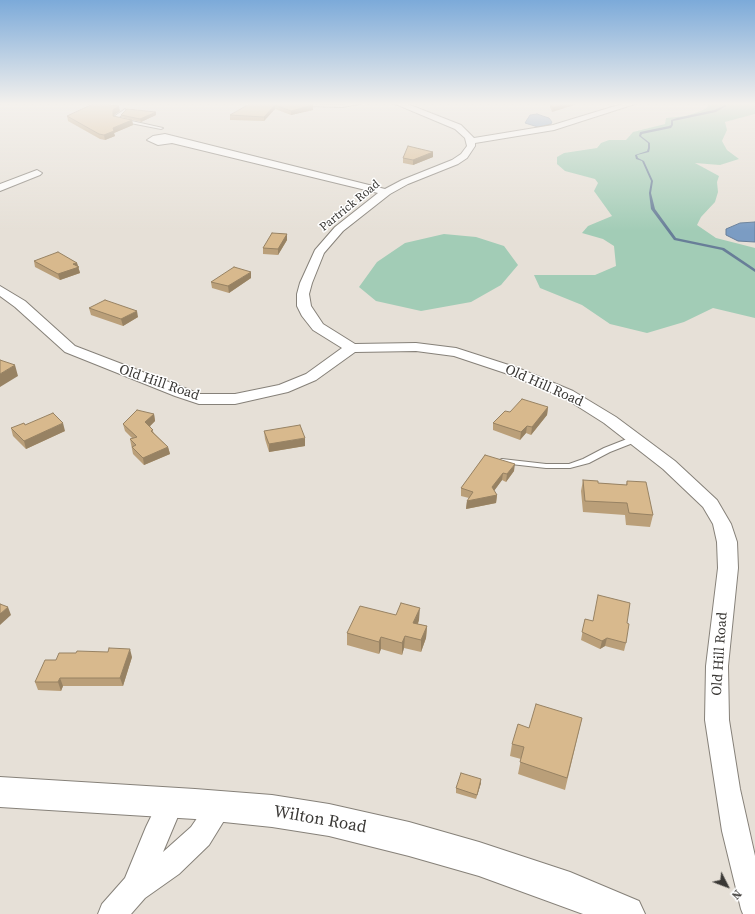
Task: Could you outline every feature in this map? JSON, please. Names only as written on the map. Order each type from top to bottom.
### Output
[{"type":"main road","name":"Wilton Road","points":[[0,792],[220,806],[329,820],[409,839],[517,871],[570,890],[626,914]]},
{"type":"street","points":[[195,146],[386,192]]},
{"type":"street","points":[[222,146],[396,186]]},
{"type":"street","name":"Partrick Road","points":[[352,348],[327,334],[314,323],[304,306],[304,289],[313,263],[327,241],[345,224],[386,192],[396,186],[459,160],[469,151],[470,146]]},
{"type":"street","points":[[0,188],[38,173]]},
{"type":"street","name":"Old Hill Road","points":[[0,290],[20,304],[58,340],[75,352],[199,399],[235,400],[282,389],[311,377],[352,348],[416,346],[447,350],[474,357],[543,383],[568,394],[594,409],[635,439],[698,490],[716,512],[724,529],[728,551],[728,568],[717,666],[717,720],[725,781],[735,831],[755,909]]},
{"type":"street","points":[[135,888],[159,827],[171,802]]},
{"type":"street","points":[[112,914],[135,888],[169,865],[200,836],[220,806]]},
{"type":"lane","points":[[502,460],[546,466],[570,466],[586,461],[607,450],[635,439]]},
{"type":"green space","points":[[599,146],[725,146],[727,150],[739,159],[720,165],[695,163],[719,176],[717,182],[718,192],[715,202],[701,217],[697,225],[716,238],[755,248],[755,318],[713,308],[684,322],[647,333],[610,324],[582,305],[540,288],[534,275],[595,275],[616,266],[614,246],[603,239],[582,233],[588,226],[612,216],[594,191],[598,183],[595,179],[565,171],[557,164],[557,157],[564,153],[597,148]]},
{"type":"green space","points":[[444,234],[476,237],[504,246],[518,265],[501,285],[471,302],[421,311],[376,301],[359,287],[377,262],[405,243]]},
{"type":"water","points":[[755,222],[755,242],[738,241],[726,235],[726,229],[740,223]]},
{"type":"building","points":[[408,146],[433,152],[413,160],[403,158]]},
{"type":"building","points":[[272,233],[287,234],[278,249],[263,248]]},
{"type":"building","points":[[58,252],[77,263],[73,264],[79,267],[58,274],[34,261]]},
{"type":"building","points":[[234,267],[251,272],[228,286],[211,282]]},
{"type":"building","points":[[105,300],[137,311],[121,319],[89,308]]},
{"type":"building","points":[[0,360],[15,365],[0,374]]},
{"type":"building","points":[[522,399],[548,407],[532,427],[527,426],[521,432],[493,423],[505,411],[510,412]]},
{"type":"building","points":[[137,410],[154,414],[145,422],[153,430],[151,431],[168,447],[143,458],[132,447],[136,445],[130,439],[137,437],[123,424]]},
{"type":"building","points":[[53,413],[63,423],[24,441],[11,428],[24,423],[25,425]]},
{"type":"building","points":[[300,425],[305,438],[269,444],[264,431]]},
{"type":"building","points":[[485,455],[515,464],[507,474],[503,473],[492,487],[497,495],[467,501],[473,492],[461,488]]},
{"type":"building","points":[[583,480],[598,481],[598,483],[627,485],[627,481],[646,482],[653,515],[629,513],[627,503],[585,501]]},
{"type":"building","points":[[598,595],[630,603],[626,643],[607,638],[602,641],[582,632],[585,619],[593,621]]},
{"type":"building","points":[[401,603],[420,608],[413,623],[427,626],[421,640],[405,636],[402,643],[381,637],[379,642],[347,633],[360,606],[396,615]]},
{"type":"building","points":[[0,604],[8,607],[0,614]]},
{"type":"building","points":[[109,648],[130,649],[120,678],[60,678],[58,682],[35,682],[45,660],[56,660],[59,653],[76,653],[77,651],[108,652]]},
{"type":"building","points":[[536,704],[582,718],[567,778],[520,762],[524,747],[512,744],[518,724],[529,728]]},
{"type":"building","points":[[461,773],[481,779],[477,795],[456,788]]},
{"type":"waterway","points":[[649,146],[648,151],[636,155],[637,158],[643,161],[652,181],[650,193],[653,209],[675,239],[723,249],[755,271]]}]
